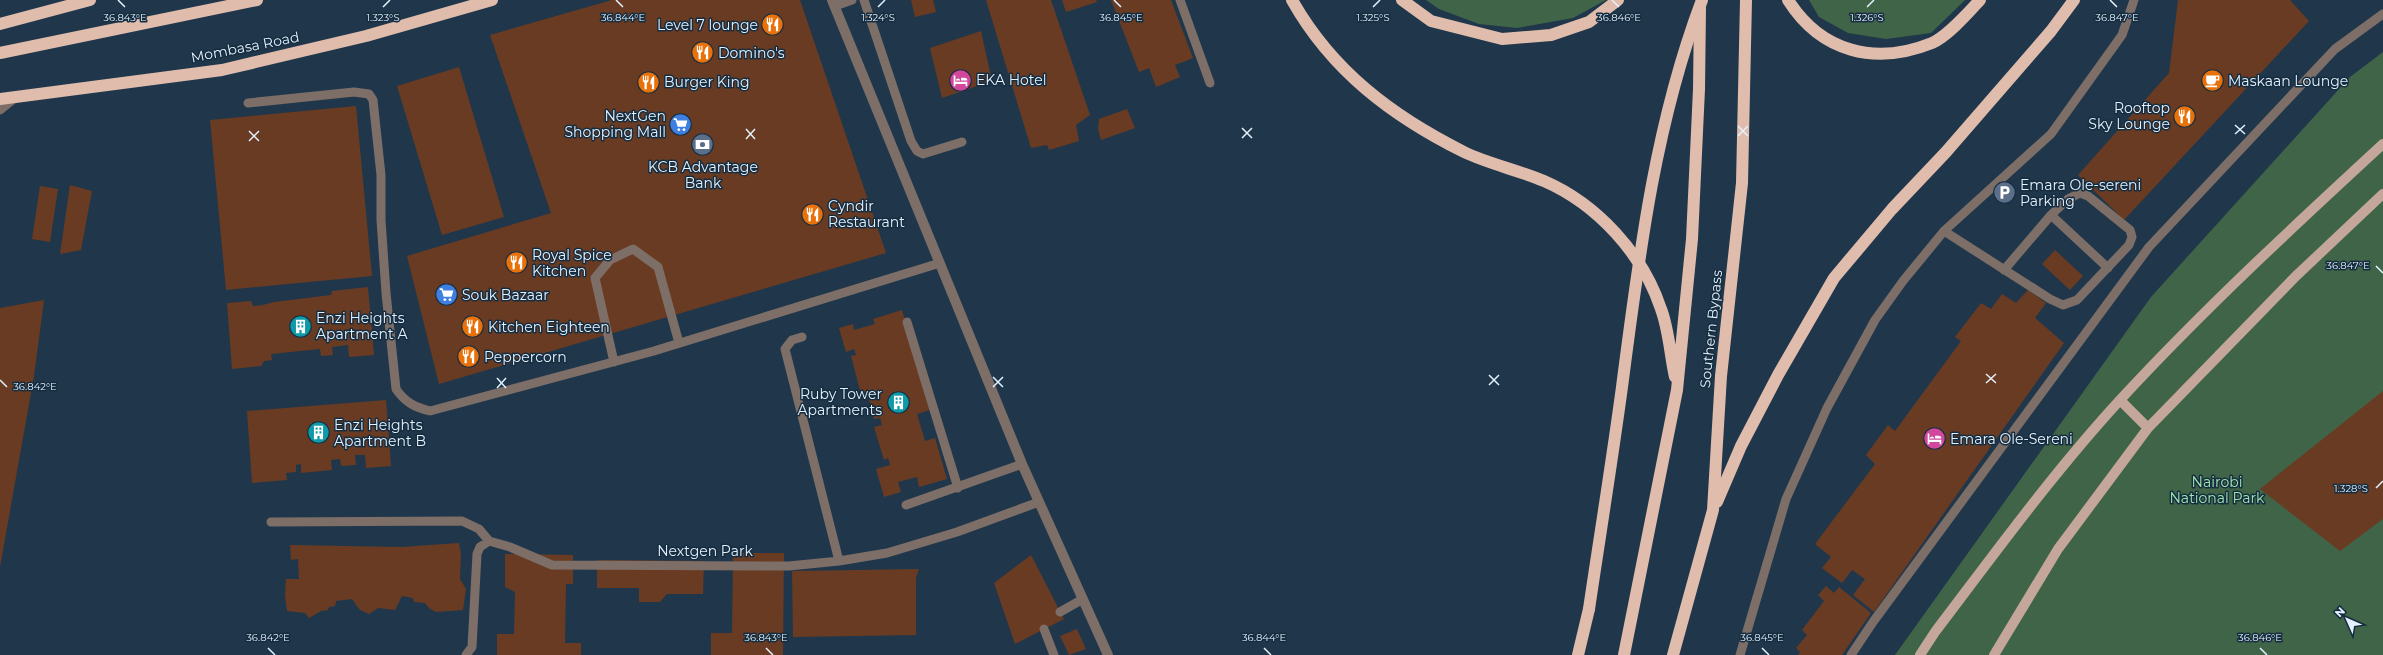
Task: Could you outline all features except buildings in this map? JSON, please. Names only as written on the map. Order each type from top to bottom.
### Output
[{"type":"highway","points":[[0,24],[90,0]]},
{"type":"highway","points":[[0,53],[257,0]]},
{"type":"highway","name":"Mombasa Road","points":[[0,99],[222,70],[366,36],[492,0]]},
{"type":"highway","points":[[1292,0],[1332,58],[1358,84],[1396,113],[1465,152],[1545,181],[1584,203],[1617,234],[1644,272],[1661,309],[1677,390]]},
{"type":"highway","points":[[1402,0],[1431,21],[1502,39],[1551,35],[1589,22],[1618,0]]},
{"type":"highway","points":[[1578,655],[1589,609],[1643,231],[1661,137],[1684,48],[1701,0]]},
{"type":"highway","name":"Southern Bypass","points":[[1624,655],[1677,390],[1692,239],[1699,89],[1701,0]]},
{"type":"highway","name":"Southern Bypass","points":[[1673,655],[1713,510],[1721,376],[1742,183],[1746,0]]},
{"type":"highway","points":[[1788,0],[1798,16],[1826,40],[1853,52],[1894,54],[1933,42],[1961,20],[1980,0]]},
{"type":"highway","points":[[1713,510],[1741,446],[1778,375],[1834,278],[1892,209],[1946,152],[2046,37],[2074,0]]},
{"type":"main road","points":[[1920,655],[1935,632],[2048,484],[2120,400],[2277,241],[2383,144]]},
{"type":"main road","points":[[1994,655],[2058,549],[2148,428],[2296,276],[2383,194]]},
{"type":"main road","points":[[2120,400],[2148,428]]},
{"type":"street","points":[[834,3],[1022,464],[1108,655]]},
{"type":"lane","points":[[834,3],[852,0]]},
{"type":"lane","points":[[864,0],[911,141],[917,151],[923,154],[962,142]]},
{"type":"lane","points":[[1180,0],[1210,83]]},
{"type":"lane","points":[[1740,655],[1786,499],[1827,408],[1875,320],[1903,281],[1944,231],[2051,134],[2122,35],[2134,0]]},
{"type":"lane","points":[[1851,655],[2149,247],[2335,49],[2383,14]]},
{"type":"lane","points":[[248,103],[354,92],[369,94],[373,100],[381,175],[381,220],[386,293],[396,389],[403,399],[416,407],[430,411],[614,362],[940,263]]},
{"type":"lane","points":[[0,110],[17,96]]},
{"type":"lane","points":[[1944,231],[2004,270],[2063,305],[2077,300],[2129,245],[2132,237],[2130,230],[2088,196],[2080,193],[2068,199],[2051,215],[2004,270]]},
{"type":"lane","points":[[2051,215],[2108,268]]},
{"type":"lane","points":[[614,362],[595,278],[610,260],[633,249],[658,267],[679,343]]},
{"type":"lane","points":[[907,322],[958,488]]},
{"type":"lane","points":[[802,337],[792,340],[785,349],[840,561]]},
{"type":"lane","points":[[906,505],[958,488],[1022,464]]},
{"type":"lane","name":"Nextgen Park","points":[[489,542],[510,547],[552,565],[789,566],[840,561],[887,553],[957,532],[1039,502]]},
{"type":"lane","points":[[271,522],[462,522],[479,529],[489,542],[480,547],[477,554],[472,647],[466,655]]},
{"type":"lane","points":[[1060,612],[1083,599]]},
{"type":"lane","points":[[1044,629],[1054,655]]},
{"type":"green space","points":[[1426,0],[1606,0],[1573,18],[1517,28],[1479,24],[1439,9]]},
{"type":"green space","points":[[1809,0],[1965,0],[1931,33],[1886,39],[1848,33],[1819,17]]},
{"type":"green space","name":"Nairobi National Park","points":[[2383,52],[2383,655],[1895,655],[2151,297],[2350,77]]},
{"type":"place","name":"Level 7 lounge","points":[[773,25]]},
{"type":"place","name":"Domino's","points":[[703,53]]},
{"type":"place","name":"EKA Hotel","points":[[960,80]]},
{"type":"place","name":"Maskaan Lounge","points":[[2213,81]]},
{"type":"place","name":"Burger King","points":[[649,82]]},
{"type":"place","name":"Rooftop Sky Lounge","points":[[2185,116]]},
{"type":"place","name":"NextGen Shopping Mall","points":[[681,124]]},
{"type":"place","name":"KCB Advantage Bank","points":[[703,145]]},
{"type":"place","name":"Emara Ole-sereni Parking","points":[[2005,193]]},
{"type":"place","name":"Cyndir Restaurant","points":[[812,214]]},
{"type":"place","name":"Royal Spice Kitchen","points":[[517,263]]},
{"type":"place","name":"Souk Bazaar","points":[[447,295]]},
{"type":"place","name":"Enzi Heights Apartment A","points":[[300,326]]},
{"type":"place","name":"Kitchen Eighteen","points":[[473,327]]},
{"type":"place","name":"Peppercorn","points":[[469,357]]},
{"type":"place","name":"Ruby Tower Apartments","points":[[898,402]]},
{"type":"place","name":"Enzi Heights Apartment B","points":[[318,433]]},
{"type":"place","name":"Emara Ole-Sereni","points":[[1934,439]]}]
